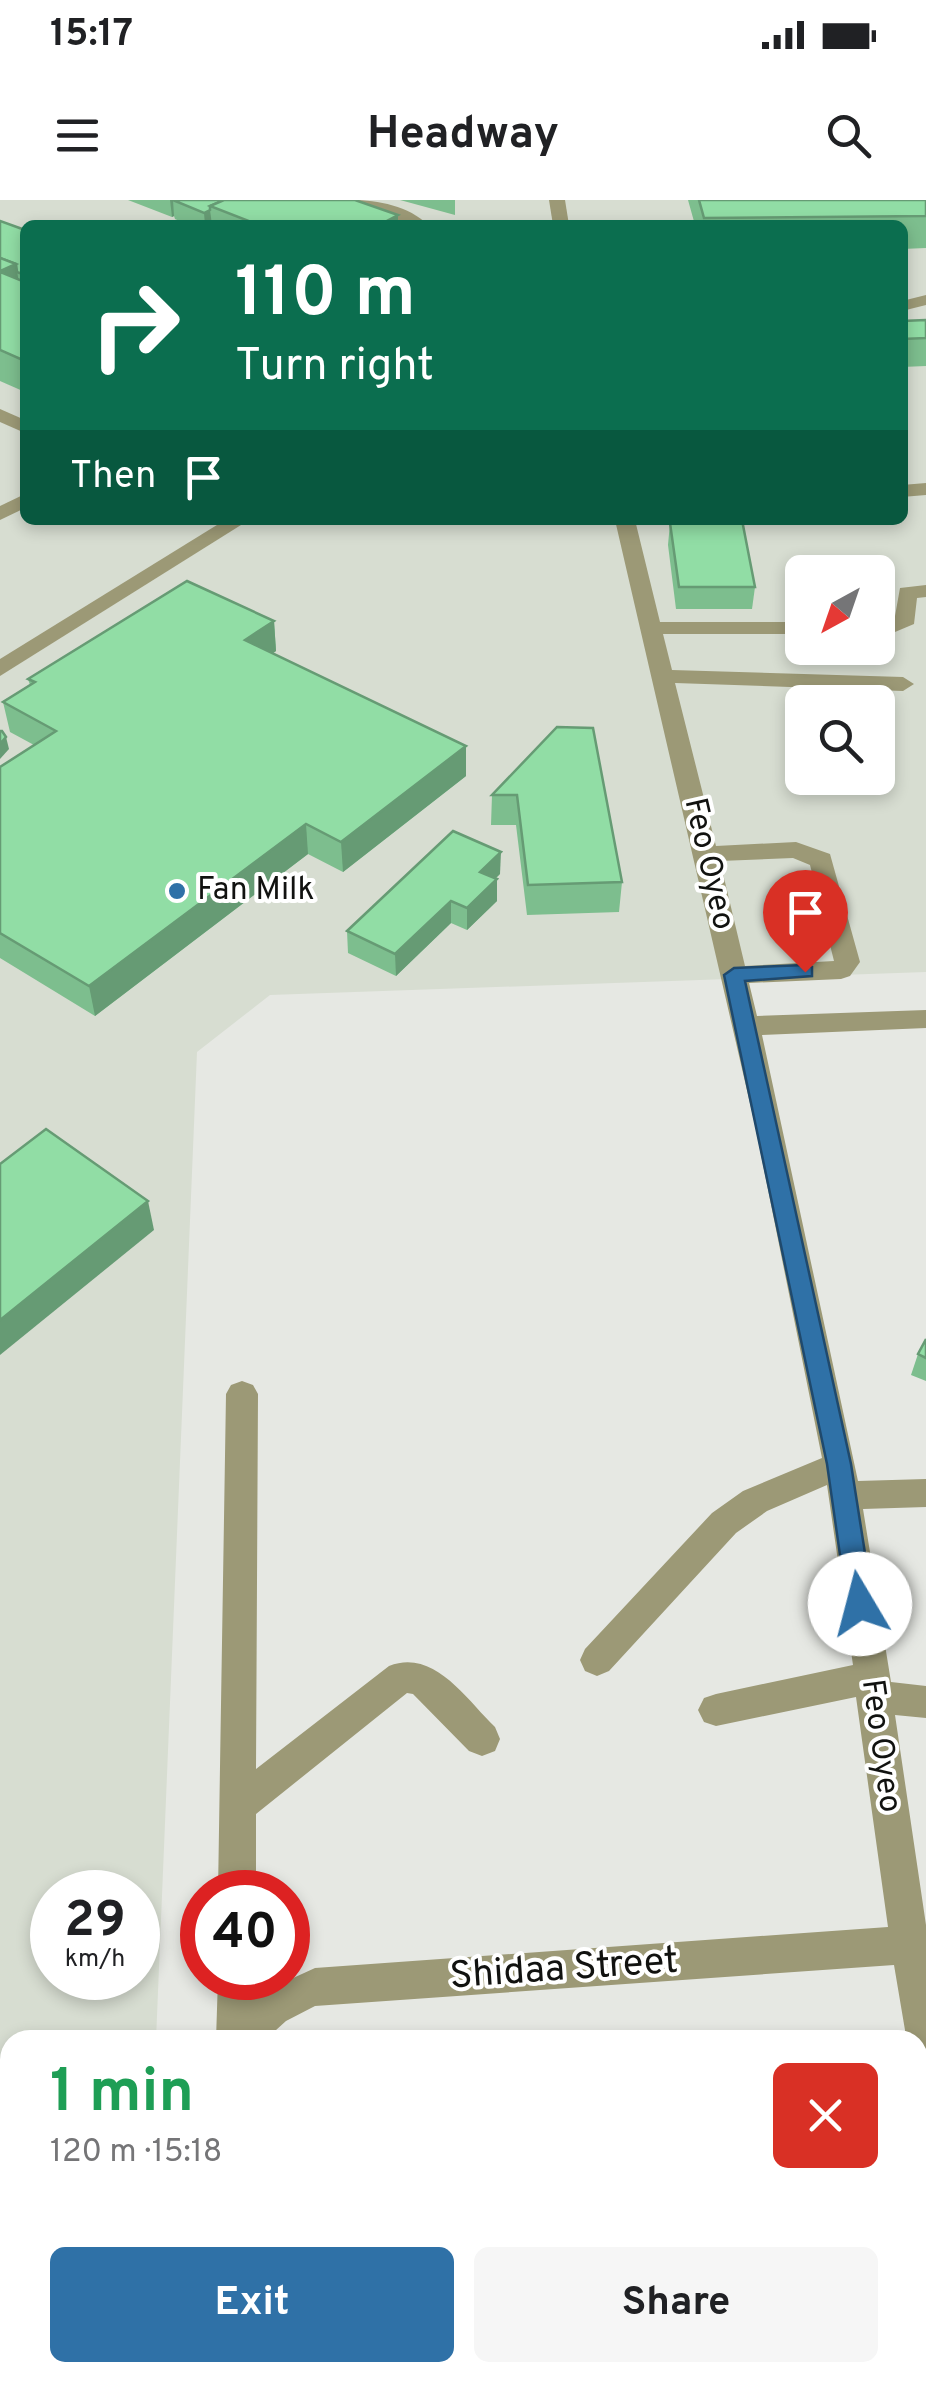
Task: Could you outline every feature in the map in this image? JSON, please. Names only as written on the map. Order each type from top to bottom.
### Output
[{"type":"street","points":[[360,200],[413,220]]},
{"type":"street","points":[[0,669],[225,525]]},
{"type":"street","name":"Feo Oyeo","points":[[626,525],[746,1026],[842,1480],[925,2030]]},
{"type":"street","points":[[895,626],[906,619],[917,592]]},
{"type":"street","points":[[651,628],[785,628]]},
{"type":"street","points":[[663,676],[904,684]]},
{"type":"street","points":[[705,854],[796,850],[820,860],[847,962],[841,970],[734,975]]},
{"type":"street","points":[[746,1026],[926,1019]]},
{"type":"street","points":[[237,1870],[242,1394]]},
{"type":"street","points":[[597,1660],[724,1523],[755,1500],[842,1480],[926,1493]]},
{"type":"street","points":[[238,1806],[401,1678],[420,1678],[482,1740]]},
{"type":"street","points":[[716,1710],[872,1687],[926,1702]]},
{"type":"street","name":"Shidaa Street","points":[[246,2030],[285,1996],[315,1987],[916,1959]]},
{"type":"street","name":"Shidaa Street","points":[[237,2000],[238,2030]]},
{"type":"shaded area","points":[[0,200],[926,200],[926,972],[270,995],[197,1052],[160,1944],[160,1870],[30,1870],[30,2000],[158,2000],[156,2030],[0,2030]]},
{"type":"building","points":[[173,200],[224,200],[204,213]]},
{"type":"building","points":[[224,200],[355,200],[398,215],[388,220],[246,220],[210,206]]},
{"type":"building","points":[[699,200],[926,200],[926,216],[704,218]]},
{"type":"building","points":[[0,221],[20,228],[20,273],[16,264],[0,258]]},
{"type":"building","points":[[0,258],[16,264],[0,271]]},
{"type":"building","points":[[0,272],[20,280],[20,359],[0,350]]},
{"type":"building","points":[[926,320],[926,338],[908,339],[908,321]]},
{"type":"building","points":[[670,525],[743,525],[755,587],[679,587]]},
{"type":"building","points":[[187,581],[274,621],[245,640],[466,746],[341,842],[306,824],[89,986],[0,933],[0,767],[56,731],[3,702],[35,682],[28,679]]},
{"type":"building","points":[[557,727],[593,728],[622,882],[528,885],[517,795],[492,795]]},
{"type":"building","points":[[453,831],[501,852],[480,872],[497,879],[467,908],[451,901],[395,954],[347,931]]},
{"type":"building","points":[[46,1129],[148,1201],[0,1320],[0,1164]]},
{"type":"building","points":[[926,1339],[926,1358],[918,1354]]},
{"type":"place","name":"Fan Milk","points":[[177,891]]},
{"type":"route","points":[[805,972],[734,975],[839,1464],[860,1604]]}]
